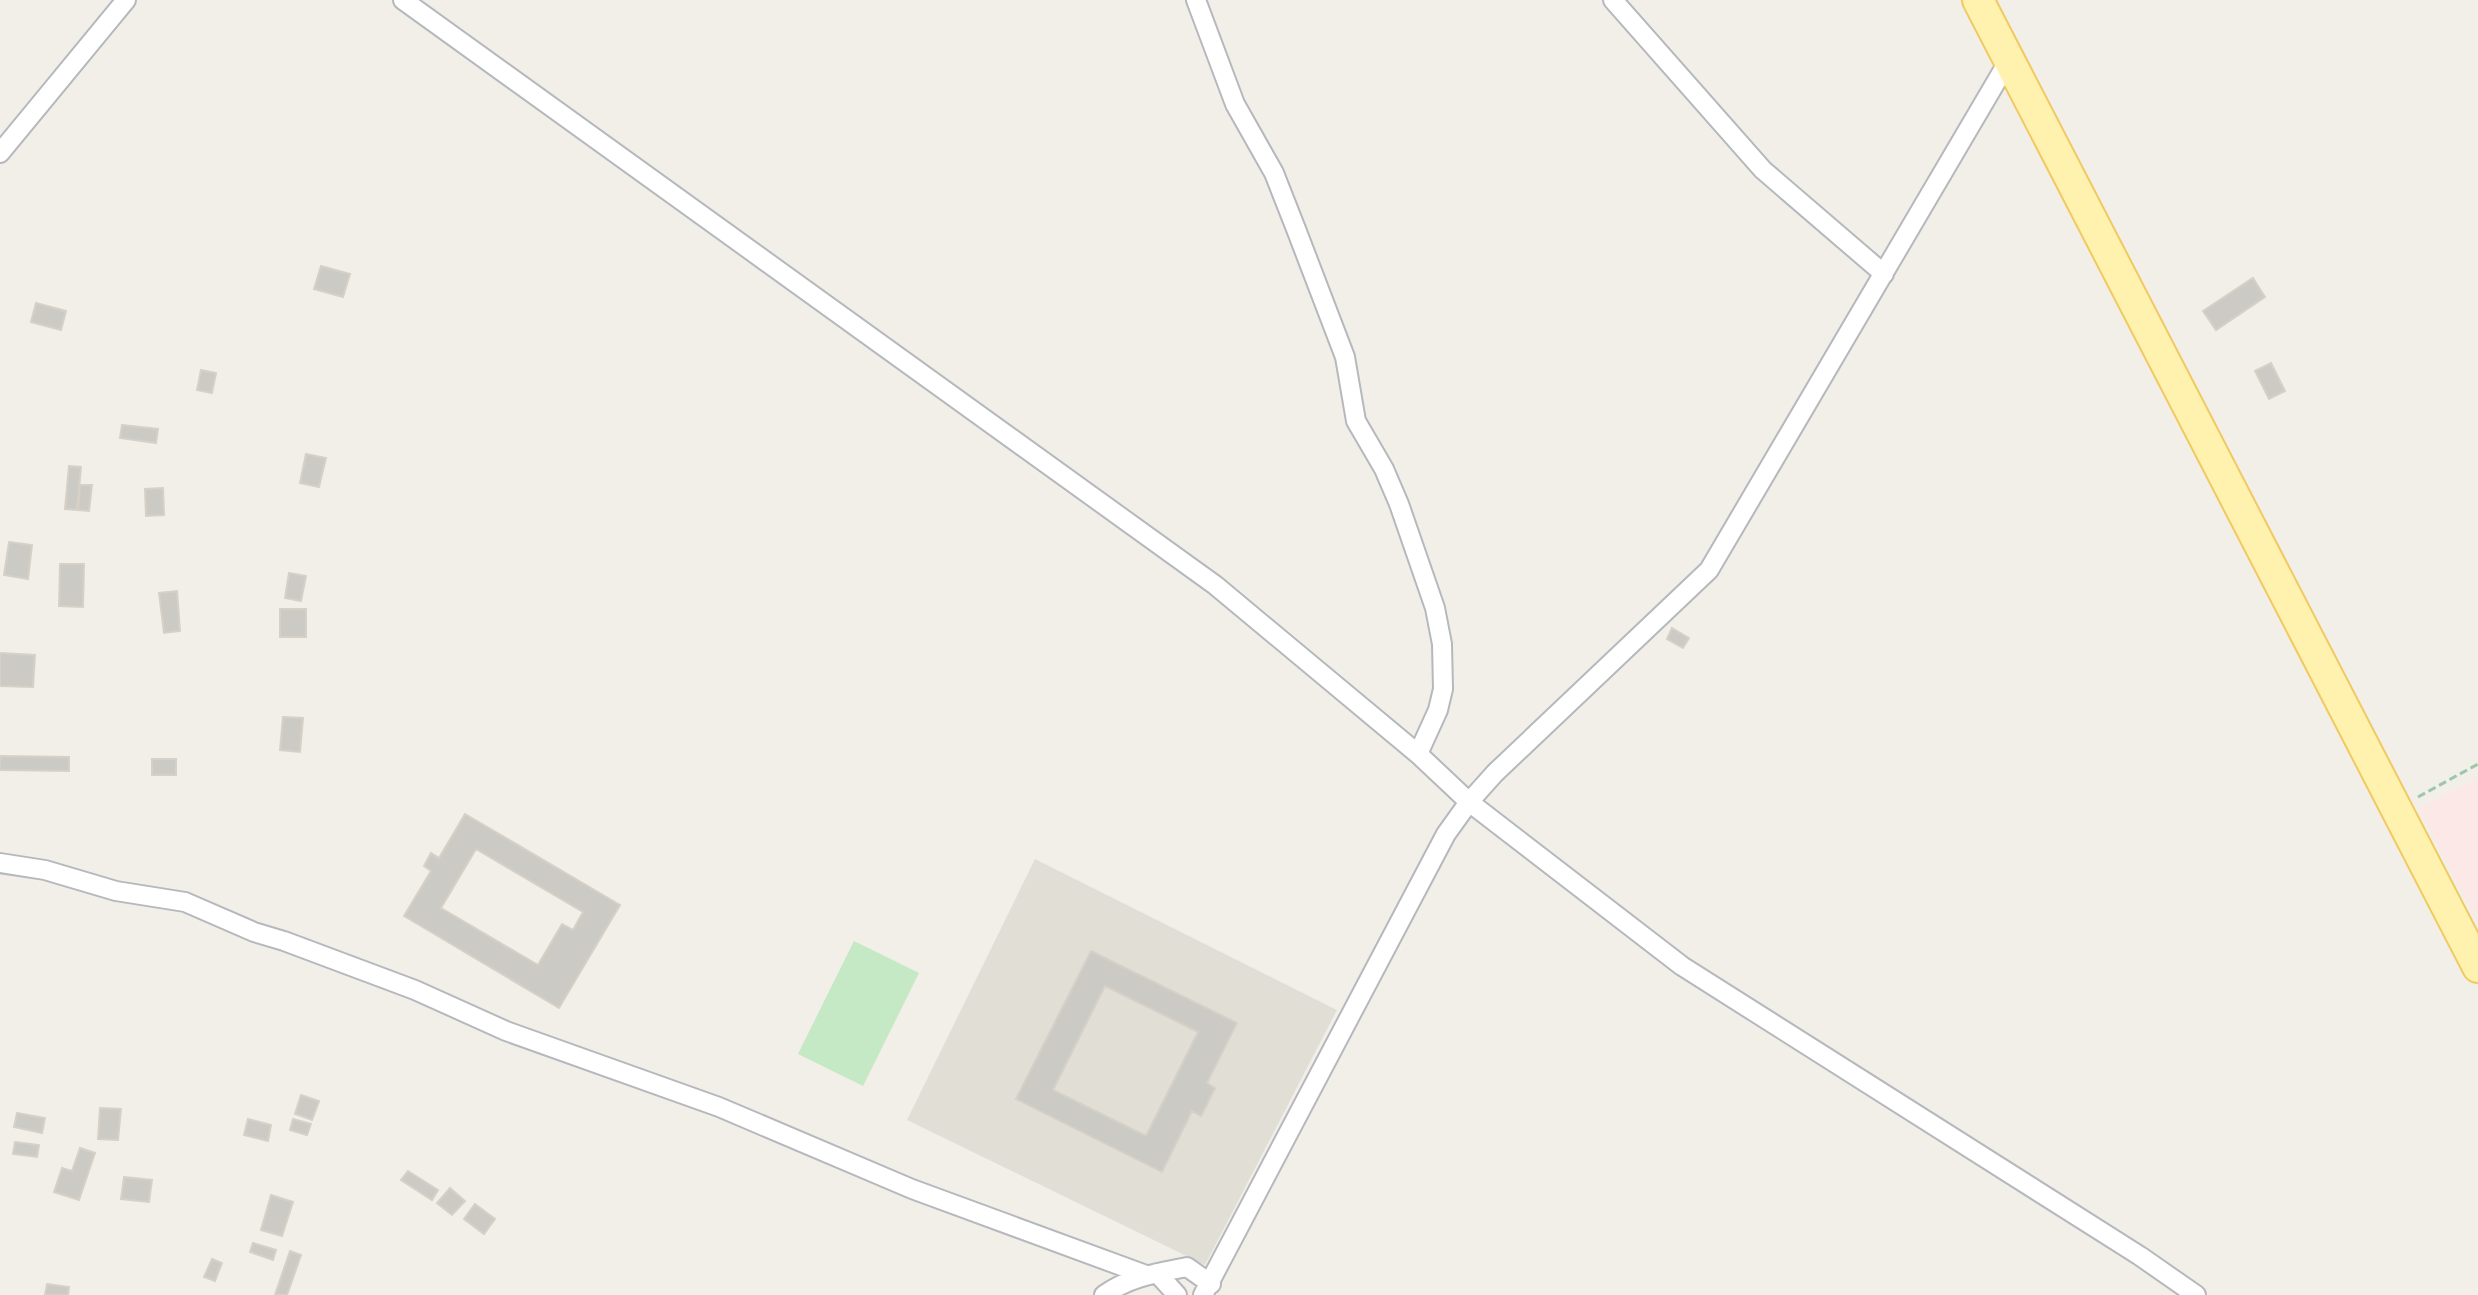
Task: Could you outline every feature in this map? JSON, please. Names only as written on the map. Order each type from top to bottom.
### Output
[{"type":"main road","points":[[1978,0],[2478,967]]},
{"type":"street","points":[[0,153],[126,0]]},
{"type":"street","points":[[403,0],[1215,585],[1418,754],[1469,802],[1682,966],[2140,1256],[2196,1295]]},
{"type":"street","points":[[1196,0],[1235,104],[1274,173],[1345,357],[1356,421],[1394,492],[1435,608],[1442,644],[1443,689],[1438,710],[1418,754]]},
{"type":"street","points":[[1613,0],[1763,170],[1884,274]]},
{"type":"street","points":[[1104,1295],[1115,1287],[1152,1274],[1187,1267],[1207,1290],[1446,834],[1495,773],[1709,570],[2009,60]]},
{"type":"street","points":[[0,863],[45,870],[116,891],[185,902],[254,932],[415,990],[506,1031],[719,1107],[912,1189],[1152,1274],[1177,1295]]},
{"type":"path","points":[[2396,809],[2478,764]]},
{"type":"shaded area","points":[[2478,778],[2478,923],[2419,808]]},
{"type":"shaded area","points":[[1035,859],[1337,1010],[1205,1265],[907,1120]]},
{"type":"green space","points":[[854,941],[919,973],[863,1086],[798,1054]]},
{"type":"building","points":[[321,266],[350,274],[343,297],[314,289]]},
{"type":"building","points":[[2253,278],[2265,297],[2216,330],[2203,311]]},
{"type":"building","points":[[36,303],[66,311],[61,330],[31,322]]},
{"type":"building","points":[[2271,363],[2285,391],[2269,399],[2255,371]]},
{"type":"building","points":[[201,370],[216,373],[212,393],[197,390]]},
{"type":"building","points":[[122,425],[158,429],[156,443],[120,438]]},
{"type":"building","points":[[306,454],[326,458],[319,487],[300,483]]},
{"type":"building","points":[[69,466],[81,467],[77,510],[65,509]]},
{"type":"building","points":[[80,485],[92,485],[89,511],[78,510]]},
{"type":"building","points":[[163,488],[164,515],[146,516],[145,489]]},
{"type":"building","points":[[9,542],[32,545],[28,579],[4,575]]},
{"type":"building","points":[[60,564],[84,564],[83,607],[59,606]]},
{"type":"building","points":[[289,573],[306,576],[301,601],[285,598]]},
{"type":"building","points":[[177,591],[180,631],[164,633],[159,593]]},
{"type":"building","points":[[280,609],[306,609],[306,637],[280,637]]},
{"type":"building","points":[[1672,628],[1689,638],[1683,648],[1667,639]]},
{"type":"building","points":[[0,653],[35,655],[33,687],[0,686]]},
{"type":"building","points":[[283,717],[303,718],[300,752],[280,750]]},
{"type":"building","points":[[0,756],[69,757],[69,771],[0,770]]},
{"type":"building","points":[[152,759],[176,759],[176,775],[152,775]]},
{"type":"building","points":[[465,814],[620,905],[559,1008],[404,916],[431,871],[424,866],[431,853],[439,858]],"holes":[[[476,849],[583,912],[573,930],[562,924],[538,965],[441,908]]]},
{"type":"building","points":[[1091,951],[1237,1023],[1207,1083],[1215,1088],[1201,1116],[1192,1111],[1162,1172],[1016,1099]],"holes":[[[1105,986],[1198,1032],[1146,1136],[1053,1090]]]},
{"type":"building","points":[[301,1095],[319,1101],[312,1120],[295,1114]]},
{"type":"building","points":[[100,1108],[121,1109],[118,1140],[98,1139]]},
{"type":"building","points":[[17,1113],[45,1118],[42,1133],[14,1127]]},
{"type":"building","points":[[248,1119],[271,1125],[268,1141],[244,1135]]},
{"type":"building","points":[[293,1119],[311,1124],[307,1135],[290,1130]]},
{"type":"building","points":[[15,1142],[39,1145],[37,1157],[13,1154]]},
{"type":"building","points":[[80,1148],[95,1153],[79,1200],[54,1192],[62,1168],[72,1171]]},
{"type":"building","points":[[408,1171],[438,1190],[432,1200],[401,1180]]},
{"type":"building","points":[[124,1177],[152,1180],[149,1202],[121,1199]]},
{"type":"building","points":[[450,1188],[465,1201],[452,1215],[437,1203]]},
{"type":"building","points":[[271,1195],[293,1202],[282,1236],[261,1230]]},
{"type":"building","points":[[475,1204],[495,1219],[484,1234],[464,1219]]},
{"type":"building","points":[[253,1243],[276,1250],[273,1260],[250,1252]]},
{"type":"building","points":[[290,1251],[301,1255],[287,1295],[275,1295]]},
{"type":"building","points":[[212,1259],[222,1263],[215,1281],[204,1277]]},
{"type":"building","points":[[47,1284],[69,1287],[68,1295],[45,1295]]}]
